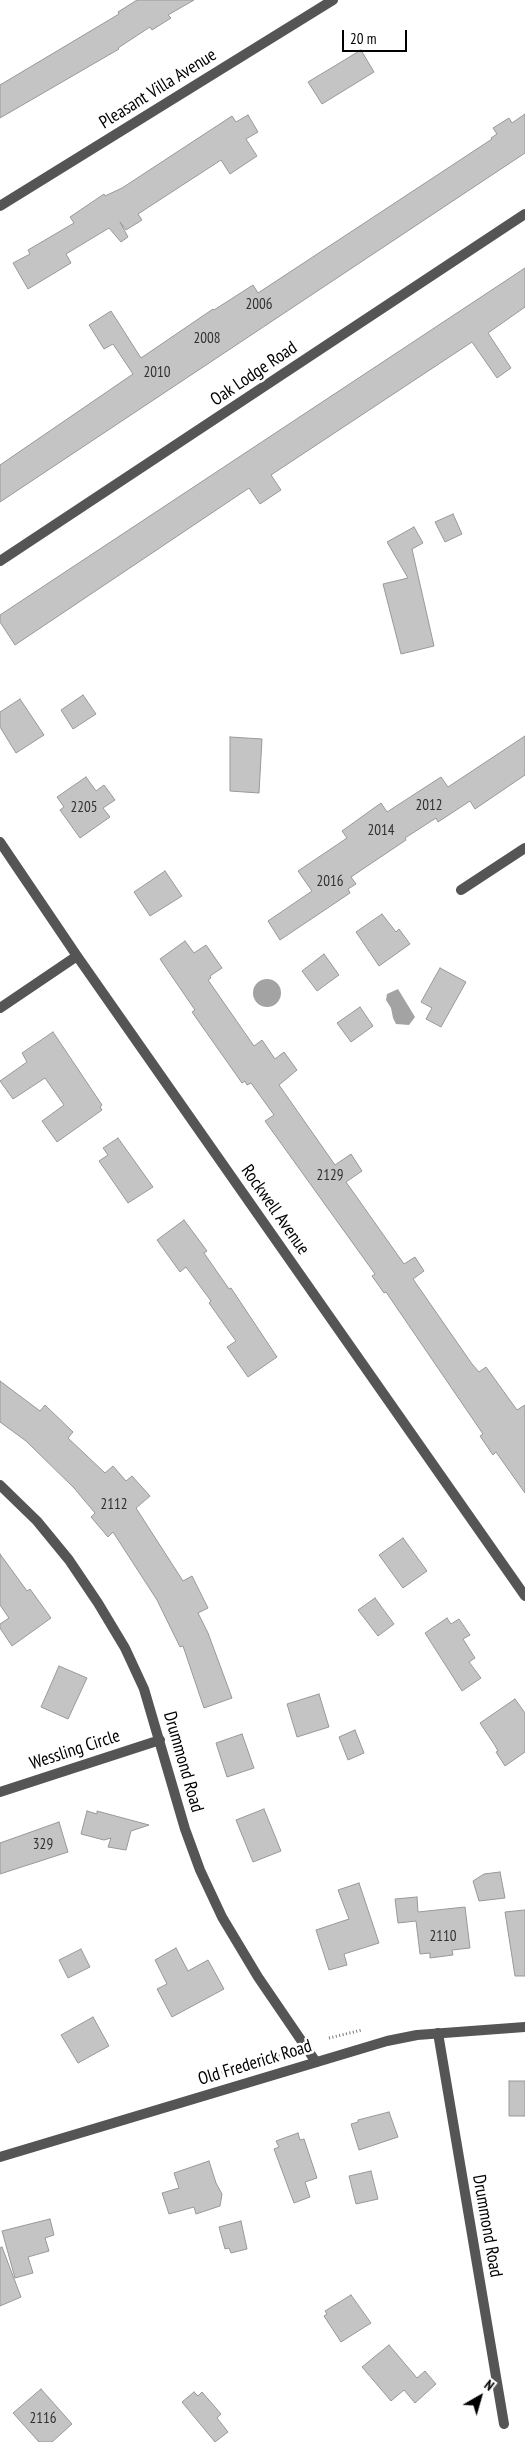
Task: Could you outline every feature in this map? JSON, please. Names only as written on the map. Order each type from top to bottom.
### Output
[{"type":"street","name":"Pleasant Villa Avenue","points":[[0,206],[333,0]]},
{"type":"street","name":"Oak Lodge Road","points":[[0,561],[525,214]]},
{"type":"street","name":"Rockwell Avenue","points":[[0,842],[77,956],[525,1596]]},
{"type":"street","points":[[461,890],[525,848]]},
{"type":"street","points":[[0,1008],[77,956]]},
{"type":"street","name":"Drummond Road","points":[[0,1485],[37,1521],[69,1560],[125,1648],[140,1680],[160,1740],[185,1830],[200,1870],[222,1917],[258,1977],[316,2062]]},
{"type":"street","name":"Wessling Circle","points":[[0,1792],[160,1740]]},
{"type":"street","name":"Old Frederick Road","points":[[0,2157],[387,2041],[438,2033],[525,2027]]},
{"type":"street","name":"Drummond Road","points":[[438,2033],[504,2424]]},
{"type":"shaded area","points":[[267,979],[277,983],[281,993],[277,1003],[267,1007],[257,1003],[253,993],[257,983]]},
{"type":"shaded area","points":[[398,989],[415,1017],[409,1025],[396,1024],[391,1008],[386,1000],[387,994]]},
{"type":"building","points":[[137,0],[194,0],[168,15],[171,18],[152,30],[150,27],[119,49],[0,118],[0,85],[119,14],[118,12]]},
{"type":"building","points":[[361,50],[374,72],[322,104],[308,82]]},
{"type":"building","points":[[525,114],[525,153],[0,502],[0,465],[133,374],[113,344],[104,349],[89,325],[111,311],[141,358],[213,309],[253,285],[258,293],[492,139],[497,134],[493,128],[509,118],[512,123]]},
{"type":"building","points":[[248,115],[258,132],[246,139],[257,156],[230,174],[221,160],[138,214],[142,220],[126,230],[120,222],[128,237],[121,242],[109,228],[66,254],[71,263],[28,289],[13,263],[30,254],[28,250],[74,223],[70,217],[104,194],[105,196],[122,188],[232,116],[236,122]]},
{"type":"building","points":[[525,268],[525,307],[488,333],[511,368],[497,378],[472,342],[271,475],[281,490],[260,504],[249,488],[15,645],[0,622],[0,615]]},
{"type":"building","points":[[453,514],[462,534],[445,542],[435,522]]},
{"type":"building","points":[[414,527],[423,543],[412,549],[434,646],[401,654],[383,584],[408,578],[387,542]]},
{"type":"building","points":[[83,695],[96,714],[73,729],[61,710]]},
{"type":"building","points":[[20,699],[44,735],[16,753],[0,727],[0,712]]},
{"type":"building","points":[[525,736],[525,775],[475,809],[470,801],[438,822],[436,818],[405,838],[406,840],[351,877],[356,884],[348,889],[350,893],[280,940],[268,921],[312,891],[298,871],[347,838],[342,831],[381,803],[387,812],[441,777],[448,787]]},
{"type":"building","points":[[230,737],[262,739],[259,793],[230,791]]},
{"type":"building","points":[[86,777],[96,791],[104,785],[115,800],[103,808],[110,817],[80,838],[60,810],[64,807],[57,797]]},
{"type":"building","points":[[165,871],[182,896],[150,916],[134,892]]},
{"type":"building","points":[[382,914],[396,932],[399,929],[410,944],[379,966],[356,932]]},
{"type":"building","points":[[185,941],[194,953],[206,945],[222,968],[210,976],[211,978],[208,980],[254,1046],[262,1040],[275,1059],[284,1052],[297,1070],[279,1085],[335,1165],[351,1154],[362,1171],[346,1182],[404,1264],[415,1257],[424,1271],[413,1279],[472,1364],[479,1372],[486,1367],[517,1410],[525,1405],[525,1493],[496,1452],[493,1455],[480,1436],[483,1434],[386,1292],[384,1293],[372,1276],[375,1274],[265,1121],[274,1115],[251,1083],[247,1085],[245,1081],[242,1083],[192,1012],[195,1010],[160,959]]},
{"type":"building","points":[[324,954],[339,975],[317,991],[302,971]]},
{"type":"building","points":[[440,968],[466,982],[441,1027],[426,1019],[432,1008],[421,1002]]},
{"type":"building","points":[[360,1007],[373,1026],[351,1042],[337,1023]]},
{"type":"building","points":[[53,1032],[102,1105],[100,1107],[102,1110],[57,1142],[42,1121],[64,1105],[45,1078],[13,1099],[0,1081],[27,1062],[22,1053]]},
{"type":"building","points":[[118,1138],[153,1187],[128,1203],[99,1161],[108,1155],[103,1148]]},
{"type":"building","points":[[184,1220],[207,1251],[204,1253],[229,1289],[231,1288],[277,1357],[248,1377],[227,1347],[236,1341],[209,1303],[211,1301],[186,1267],[180,1272],[157,1240]]},
{"type":"building","points":[[0,1381],[40,1411],[45,1405],[73,1432],[68,1438],[105,1473],[113,1466],[126,1481],[132,1476],[150,1496],[136,1508],[183,1581],[192,1576],[208,1608],[198,1613],[208,1633],[232,1698],[204,1708],[183,1646],[180,1647],[157,1600],[113,1532],[108,1537],[91,1517],[95,1513],[74,1488],[26,1441],[0,1422]]},
{"type":"building","points":[[403,1538],[427,1571],[403,1588],[379,1555]]},
{"type":"building","points":[[0,1554],[27,1591],[30,1589],[51,1618],[12,1646],[0,1628],[0,1624],[9,1618],[0,1605]]},
{"type":"building","points":[[375,1598],[394,1624],[378,1636],[358,1610]]},
{"type":"building","points":[[447,1618],[451,1624],[459,1619],[470,1635],[463,1639],[475,1658],[469,1662],[481,1678],[462,1691],[425,1633]]},
{"type":"building","points":[[59,1666],[87,1678],[68,1719],[41,1707]]},
{"type":"building","points":[[319,1694],[329,1727],[297,1737],[287,1704]]},
{"type":"building","points":[[515,1699],[525,1713],[525,1752],[505,1766],[496,1752],[498,1751],[494,1744],[480,1723]]},
{"type":"building","points":[[355,1730],[364,1753],[348,1760],[339,1737]]},
{"type":"building","points":[[242,1734],[254,1768],[227,1777],[216,1743]]},
{"type":"building","points":[[264,1809],[281,1851],[253,1862],[236,1820]]},
{"type":"building","points":[[87,1811],[97,1814],[97,1811],[149,1825],[131,1831],[126,1850],[108,1847],[111,1838],[104,1840],[81,1834]]},
{"type":"building","points":[[59,1822],[68,1852],[0,1874],[0,1843]]},
{"type":"building","points":[[500,1872],[505,1898],[479,1901],[473,1881],[484,1874]]},
{"type":"building","points":[[359,1883],[379,1943],[344,1954],[347,1965],[329,1970],[316,1930],[349,1919],[338,1890]]},
{"type":"building","points":[[417,1897],[418,1912],[465,1907],[470,1948],[452,1950],[453,1955],[430,1958],[430,1953],[420,1954],[416,1921],[398,1923],[395,1899]]},
{"type":"building","points":[[525,1910],[525,1976],[515,1976],[505,1912]]},
{"type":"building","points":[[176,1948],[188,1971],[208,1960],[224,1989],[172,2017],[157,1989],[167,1984],[155,1960]]},
{"type":"building","points":[[81,1949],[90,1967],[68,1978],[59,1960]]},
{"type":"building","points":[[93,2017],[109,2046],[78,2063],[61,2035]]},
{"type":"building","points":[[509,2081],[525,2081],[525,2116],[509,2116]]},
{"type":"building","points":[[389,2112],[398,2137],[359,2150],[351,2124],[358,2122],[358,2120]]},
{"type":"building","points":[[298,2133],[300,2140],[304,2139],[317,2178],[305,2182],[310,2197],[294,2203],[274,2149],[279,2147],[276,2141]]},
{"type":"building","points":[[209,2161],[216,2183],[222,2194],[220,2206],[196,2214],[194,2207],[169,2214],[162,2193],[179,2188],[174,2173]]},
{"type":"building","points":[[371,2171],[378,2199],[356,2204],[349,2176]]},
{"type":"building","points":[[50,2219],[54,2235],[45,2238],[49,2251],[28,2257],[33,2273],[15,2278],[2,2231]]},
{"type":"building","points":[[241,2221],[247,2249],[231,2253],[229,2248],[225,2249],[219,2227]]},
{"type":"building","points":[[2,2247],[21,2297],[0,2306],[0,2248]]},
{"type":"building","points":[[351,2295],[371,2323],[341,2342],[324,2316],[327,2314],[325,2311]]},
{"type":"building","points":[[389,2345],[417,2378],[425,2371],[436,2384],[415,2403],[404,2390],[391,2401],[362,2367]]},
{"type":"building","points":[[41,2389],[72,2424],[52,2442],[39,2442],[13,2413]]},
{"type":"building","points":[[194,2392],[198,2396],[202,2392],[221,2414],[217,2418],[228,2432],[215,2442],[182,2402]]}]
